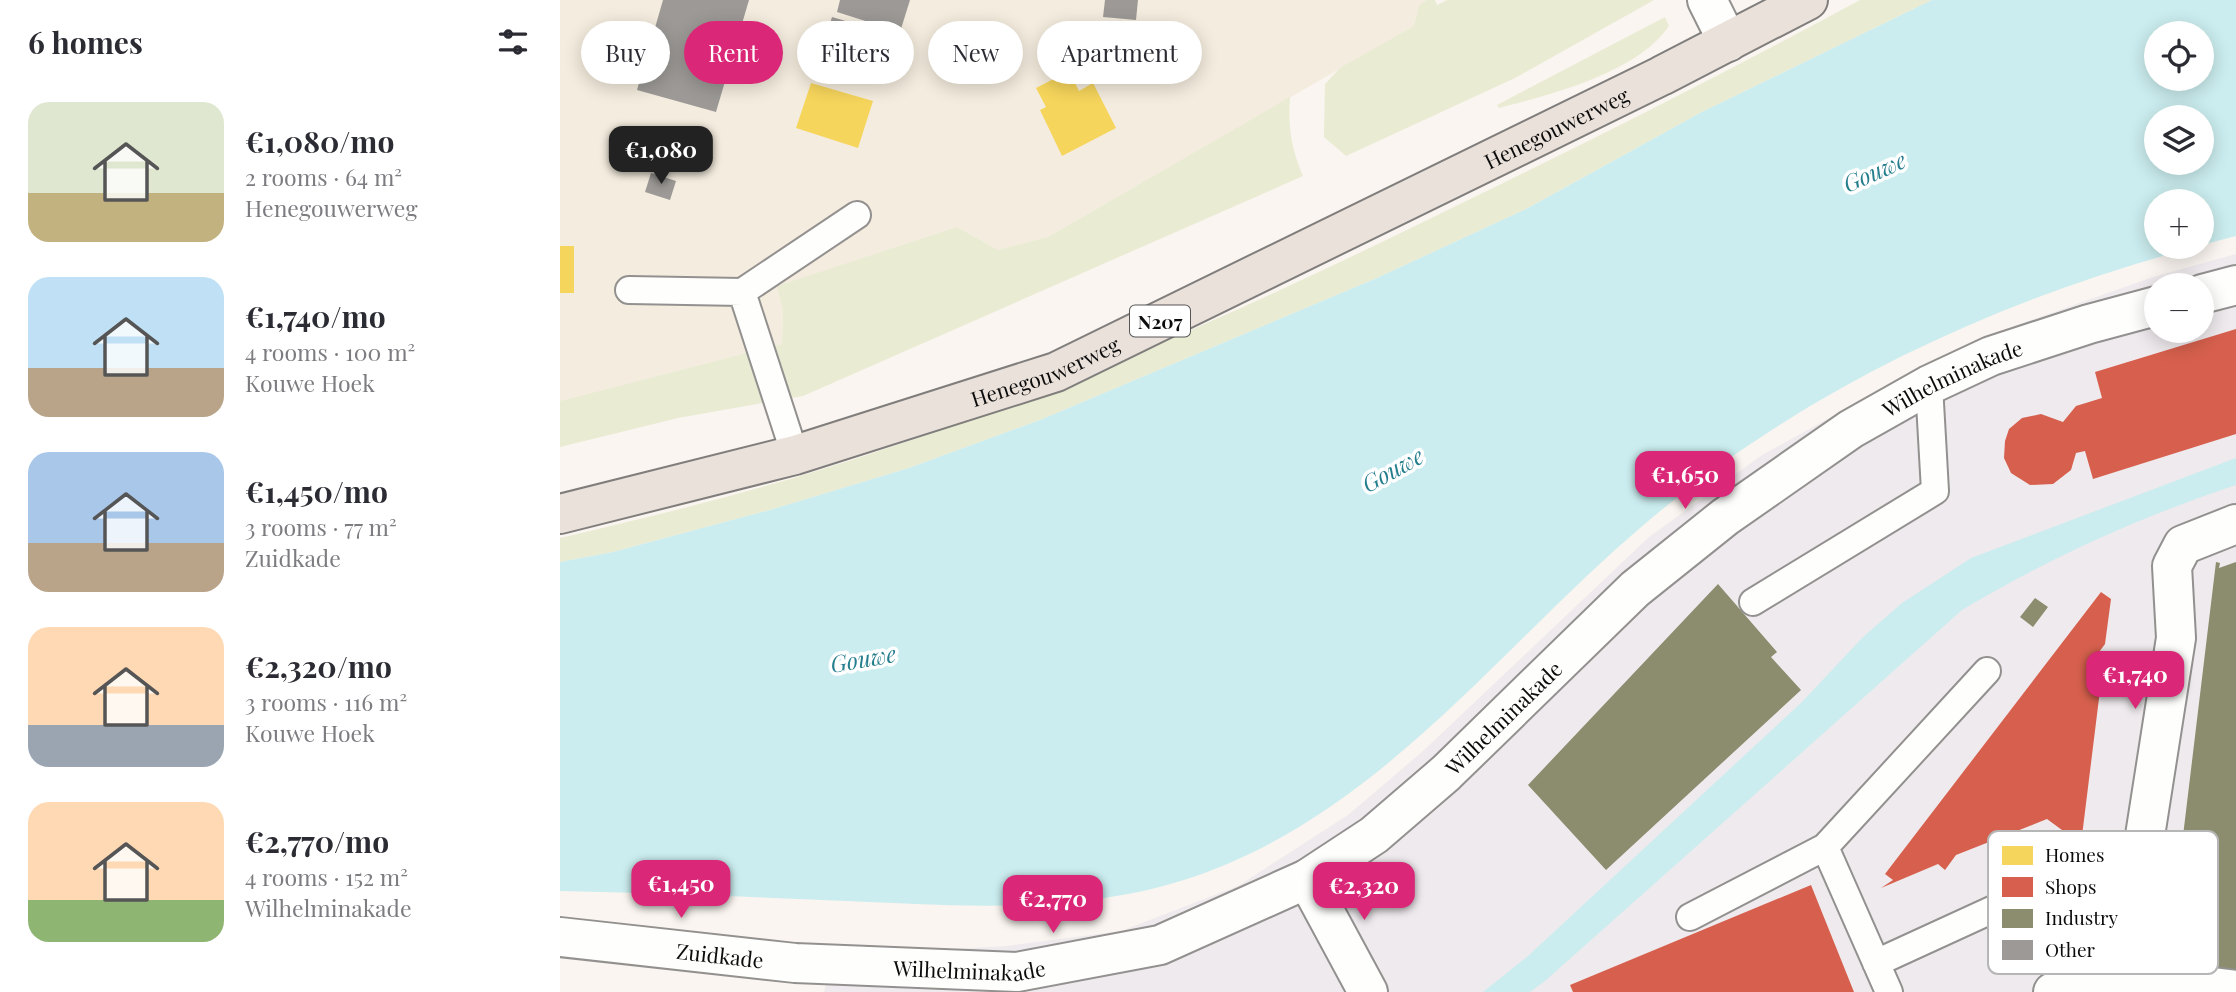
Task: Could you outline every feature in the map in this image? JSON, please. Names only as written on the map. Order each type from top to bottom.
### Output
[{"type":"main road","name":"Henegouwerweg","points":[[560,514],[795,455],[1056,372],[1728,42],[1808,0]]},
{"type":"street","points":[[1707,0],[1728,42]]},
{"type":"street","points":[[2214,291],[2236,285]]},
{"type":"street","name":"Wilhelminakade","points":[[792,978],[1017,972],[1160,945],[1307,880],[1374,835],[1446,773],[1635,589],[1715,525],[1851,429],[1929,385],[1991,356],[2144,310]]},
{"type":"street","points":[[2146,831],[2176,638],[2172,565],[2183,545],[2236,524]]},
{"type":"street","points":[[1307,880],[1368,992]]},
{"type":"street","name":"Zuidkade","points":[[560,937],[792,978]]},
{"type":"street","points":[[2053,992],[2082,980],[2236,990]]},
{"type":"lane","points":[[629,290],[742,292],[857,215]]},
{"type":"lane","points":[[742,292],[795,455]]},
{"type":"lane","points":[[1753,602],[1935,491],[1929,385]]},
{"type":"lane","points":[[1690,917],[1825,847],[1987,671]]},
{"type":"lane","points":[[1825,847],[1889,992]]},
{"type":"lane","points":[[1875,963],[1988,911]]},
{"type":"shaded area","points":[[560,0],[1427,0],[1419,5],[1414,26],[1048,237],[998,250],[957,227],[778,286],[783,310],[782,344],[560,401]]},
{"type":"shaded area","points":[[2236,254],[2236,992],[824,992],[832,956],[1006,946],[1121,931],[1238,886],[1348,815],[1422,752],[1649,537],[1762,455],[1891,384],[2017,325],[2144,280],[2144,343],[2214,343],[2214,273],[2167,273]]},
{"type":"green space","points":[[1427,0],[1435,0],[1437,5],[1447,0],[1654,0],[1515,78],[1346,156],[1324,137],[1325,84],[1340,68],[1414,26],[1419,5]]},
{"type":"green space","points":[[1860,0],[1932,0],[1700,113],[1528,208],[1377,278],[1040,420],[909,468],[770,510],[613,552],[560,562],[560,538],[722,498],[842,463],[1030,397],[1176,337],[1320,272],[1512,179]]},
{"type":"green space","points":[[1665,17],[1669,26],[1655,42],[1615,69],[1543,96],[1499,108],[1497,105]]},
{"type":"green space","points":[[1290,97],[1291,137],[1303,176],[803,396],[678,418],[560,447],[560,401],[782,344],[783,310],[777,286],[957,227],[998,250],[1048,237]]},
{"type":"water","name":"Gouwe","points":[[1932,0],[2236,0],[2236,236],[2214,242],[2214,189],[2144,189],[2144,259],[2155,259],[2048,294],[1976,322],[1906,354],[1771,430],[1708,474],[1647,522],[1593,570],[1435,722],[1381,769],[1323,812],[1260,848],[1193,877],[1151,889],[1065,903],[933,905],[560,891],[560,562],[613,552],[770,510],[909,468],[1040,420],[1377,278],[1528,208],[1700,113]]},
{"type":"water","points":[[2236,458],[2236,485],[2096,540],[2028,573],[1962,610],[1545,981],[1530,992],[1483,992],[1528,956],[1802,702],[1862,638],[1902,603],[1971,558]]},
{"type":"building: Homes","points":[[811,84],[873,101],[858,148],[796,128]]},
{"type":"building: Homes","points":[[1044,84],[1076,84],[1079,91],[1094,84],[1116,128],[1062,156],[1040,110],[1046,107],[1036,88]]},
{"type":"building: Homes","points":[[560,246],[574,246],[574,293],[560,293]]},
{"type":"building: Shops","points":[[2236,329],[2236,434],[2093,479],[2085,451],[2076,453],[2071,470],[2053,484],[2030,485],[2011,473],[2004,458],[2005,441],[2009,429],[2022,418],[2041,414],[2063,422],[2076,406],[2102,398],[2095,372],[2190,343],[2214,343],[2214,336]]},
{"type":"building: Shops","points":[[2101,592],[2111,599],[2105,644],[2094,659],[2103,666],[2083,831],[2063,831],[2047,819],[2017,831],[1988,831],[1988,842],[1956,855],[1945,870],[1938,864],[1881,888],[1893,880],[1885,874]]},
{"type":"building: Shops","points":[[1811,885],[1854,992],[1573,992],[1570,985]]},
{"type":"building: Industry","points":[[2216,562],[2220,563],[2219,568],[2236,562],[2236,971],[2218,969],[2218,831],[2184,831]]},
{"type":"building: Industry","points":[[1718,584],[1777,652],[1771,657],[1801,690],[1606,870],[1528,785]]},
{"type":"building: Industry","points":[[2035,598],[2048,607],[2033,627],[2020,617]]},
{"type":"building: Other","points":[[663,0],[749,0],[743,21],[684,21],[684,84],[724,84],[716,112],[637,90],[639,84],[670,84],[670,21],[657,21]]},
{"type":"building: Other","points":[[840,0],[910,0],[903,21],[865,21],[837,12]]},
{"type":"building: Other","points":[[1105,0],[1138,0],[1136,20],[1103,17]]},
{"type":"building: Other","points":[[651,173],[676,181],[670,200],[645,192]]}]
